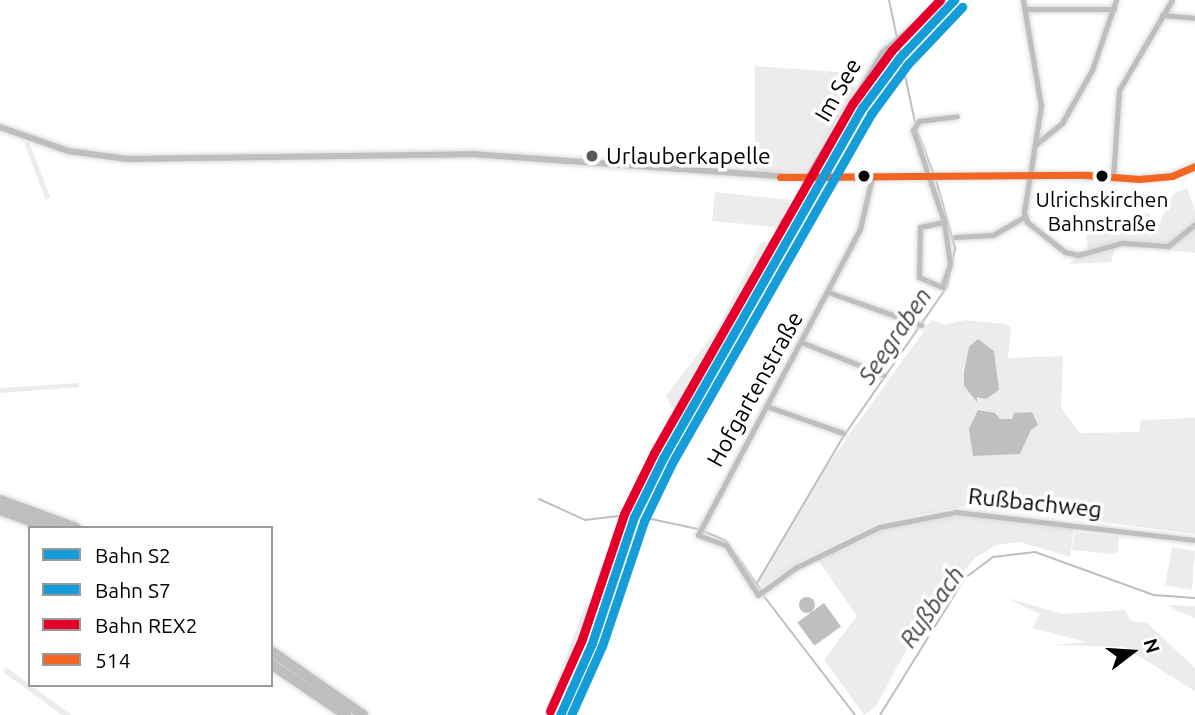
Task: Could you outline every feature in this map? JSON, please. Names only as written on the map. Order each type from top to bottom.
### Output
[{"type":"highway","points":[[0,500],[71,526]]},
{"type":"highway","points":[[0,510],[44,526]]},
{"type":"highway","points":[[273,652],[363,715]]},
{"type":"highway","points":[[273,665],[346,715]]},
{"type":"street","name":"Im See","points":[[806,178],[875,61],[894,38],[943,0]]},
{"type":"street","points":[[955,237],[993,234],[1024,217],[1032,177],[1040,97],[1023,0]]},
{"type":"street","points":[[1035,145],[1062,123],[1092,70],[1116,0]]},
{"type":"street","points":[[1113,178],[1119,90],[1171,0]]},
{"type":"street","points":[[1024,9],[1114,9]]},
{"type":"street","points":[[1162,15],[1195,18]]},
{"type":"street","points":[[944,222],[920,227],[919,277],[942,287],[950,264],[944,222],[934,179],[916,125],[957,116]]},
{"type":"street","points":[[0,127],[68,151],[127,159],[460,154],[757,177],[806,178],[1164,178],[1194,169]]},
{"type":"street","name":"Hofgartenstraße","points":[[761,592],[735,554],[700,530],[828,292],[863,221],[872,177]]},
{"type":"street","points":[[1024,217],[1052,243],[1078,255],[1122,243],[1168,246],[1195,224]]},
{"type":"street","points":[[828,292],[921,325]]},
{"type":"street","points":[[801,342],[884,375]]},
{"type":"street","points":[[765,406],[843,433]]},
{"type":"street","name":"Rußbachweg","points":[[761,592],[800,565],[878,527],[956,512],[1195,540]]},
{"type":"shaded area","points":[[755,66],[838,72],[849,77],[856,90],[803,175],[755,171]]},
{"type":"shaded area","points":[[29,142],[51,198],[46,200],[24,144]]},
{"type":"shaded area","points":[[1187,188],[1195,210],[1195,253],[1126,245],[1115,249],[1111,262],[1070,264],[1078,254],[1088,253],[1086,229],[1155,233],[1173,194]]},
{"type":"shaded area","points":[[715,192],[790,200],[787,229],[712,221]]},
{"type":"shaded area","points":[[1141,213],[1147,213],[1152,221],[1150,227],[1141,229],[1136,224],[1136,218]]},
{"type":"shaded area","points":[[761,242],[779,244],[679,423],[666,396],[718,328]]},
{"type":"shaded area","points":[[932,320],[945,325],[965,320],[1011,327],[1008,358],[1063,356],[1061,408],[1080,433],[1139,432],[1141,420],[1195,418],[1195,534],[972,505],[879,522],[800,561],[762,586],[758,579],[826,467]]},
{"type":"shaded area","points":[[978,339],[994,351],[999,390],[986,399],[977,397],[977,402],[964,386],[964,372],[969,347]]},
{"type":"shaded area","points":[[79,383],[79,387],[0,393],[0,388]]},
{"type":"shaded area","points":[[978,410],[995,413],[1000,419],[1012,419],[1014,413],[1032,412],[1038,425],[1031,430],[1020,454],[973,456],[969,429]]},
{"type":"shaded area","points":[[969,513],[1074,529],[1070,557],[1020,542],[996,545],[975,558],[917,630],[876,706],[864,715],[824,660],[857,616],[818,560],[880,529]]},
{"type":"shaded area","points":[[1075,532],[1119,537],[1118,551],[1114,554],[1072,550]]},
{"type":"shaded area","points":[[1172,547],[1195,551],[1192,590],[1165,585]]},
{"type":"shaded area","points":[[807,597],[813,599],[813,611],[807,613],[801,611],[799,605],[801,599]]},
{"type":"shaded area","points":[[1007,598],[1062,614],[1125,610],[1131,621],[1147,623],[1195,668],[1195,691],[1124,647],[1052,645],[1086,642],[1032,628],[1040,614]]},
{"type":"shaded area","points":[[586,603],[593,605],[575,657],[550,715],[544,715]]},
{"type":"shaded area","points":[[824,603],[841,626],[814,646],[797,622]]},
{"type":"shaded area","points":[[1167,605],[1195,606],[1195,618],[1176,610]]},
{"type":"shaded area","points":[[6,667],[28,683],[28,687],[34,687],[72,715],[62,715],[3,672]]},
{"type":"waterway","name":"Seegraben","points":[[889,0],[915,122]]},
{"type":"waterway","name":"Seegraben","points":[[916,128],[934,175]]},
{"type":"waterway","name":"Seegraben","points":[[757,583],[843,437],[947,287],[955,248],[936,180]]},
{"type":"waterway","points":[[539,499],[585,520],[627,515]]},
{"type":"waterway","points":[[651,519],[698,529]]},
{"type":"waterway","points":[[703,531],[726,541],[761,590]]},
{"type":"waterway","name":"Rußbach","points":[[880,715],[965,578],[993,557],[1035,552],[1154,595],[1195,598]]},
{"type":"waterway","points":[[763,595],[855,715]]},
{"type":"rail line","name":"REX2","points":[[550,711],[582,639],[624,514],[654,453],[853,103],[892,50],[940,0]]},
{"type":"rail line","name":"S2","points":[[560,715],[592,643],[634,517],[663,458],[862,108],[900,57],[954,0]]},
{"type":"rail line","name":"S7","points":[[571,715],[602,646],[644,521],[672,463],[871,114],[908,64],[962,7]]},
{"type":"transit line","name":"514","points":[[780,177],[1087,175],[1139,179],[1172,176],[1195,166]]},
{"type":"place","name":"Urlauberkapelle","points":[[592,156]]},
{"type":"place","name":"Ulrichskirchen Bahnstraße","points":[[1102,176]]}]
